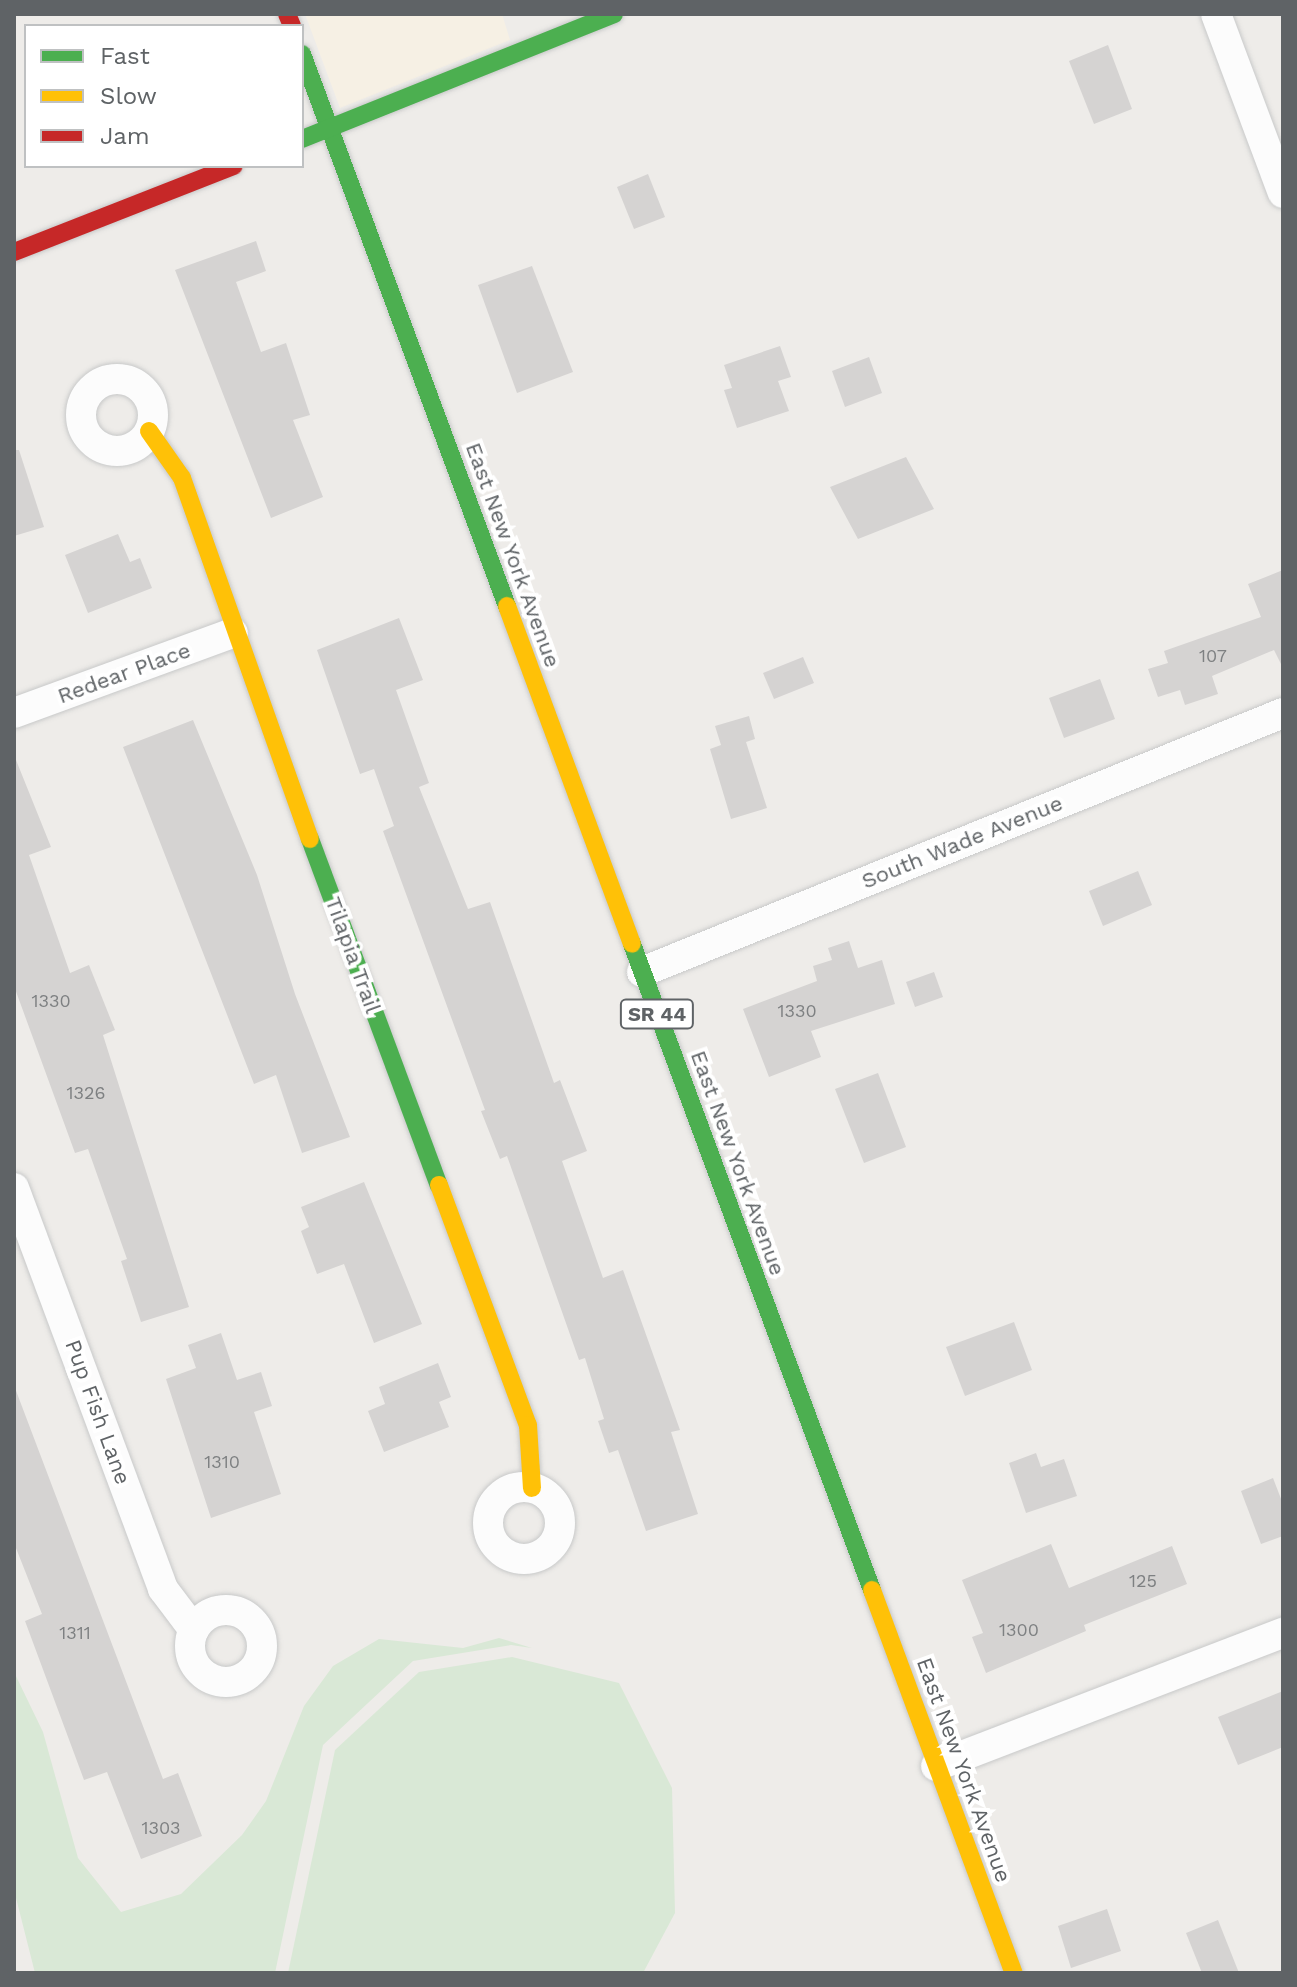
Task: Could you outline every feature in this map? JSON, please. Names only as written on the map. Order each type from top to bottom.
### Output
[{"type":"main road","points":[[304,138],[614,14]]},
{"type":"main road","name":"East New York Avenue","points":[[304,60],[1014,1973]]},
{"type":"main road","points":[[14,252],[229,168]]},
{"type":"main road","name":"Tilapia Trail","points":[[149,431],[182,478],[233,633],[528,1425],[532,1488]]},
{"type":"street","points":[[1216,14],[1283,193]]},
{"type":"street","name":"Redear Place","points":[[14,713],[233,633]]},
{"type":"street","name":"South Wade Avenue","points":[[642,972],[1283,713]]},
{"type":"street","name":"Pup Fish Lane","points":[[14,1188],[163,1589],[194,1630]]},
{"type":"street","points":[[936,1766],[1283,1633]]},
{"type":"shaded area","points":[[305,14],[502,14],[510,40],[340,108]]},
{"type":"green space","points":[[499,1638],[532,1648],[511,1645],[413,1661],[323,1745],[275,1973],[35,1973],[14,1890],[14,1672],[43,1732],[78,1858],[121,1912],[181,1894],[242,1835],[266,1801],[304,1706],[333,1666],[379,1639],[463,1648]]},
{"type":"green space","points":[[512,1657],[619,1683],[672,1788],[675,1913],[643,1973],[288,1973],[335,1750],[419,1672]]},
{"type":"building","points":[[1108,45],[1132,109],[1094,124],[1069,61]]},
{"type":"building","points":[[648,174],[665,217],[634,229],[617,187]]},
{"type":"building","points":[[256,241],[266,271],[236,282],[261,352],[286,343],[310,415],[293,420],[323,497],[271,518],[175,270]]},
{"type":"building","points":[[532,266],[573,372],[517,393],[478,285]]},
{"type":"building","points":[[780,346],[791,377],[778,381],[789,411],[737,428],[724,390],[732,388],[724,365]]},
{"type":"building","points":[[869,357],[882,393],[845,407],[832,371]]},
{"type":"building","points":[[14,450],[19,450],[44,527],[14,536]]},
{"type":"building","points":[[906,457],[934,509],[858,539],[830,487]]},
{"type":"building","points":[[118,534],[130,562],[140,558],[152,588],[88,613],[65,555]]},
{"type":"building","points":[[1283,570],[1283,668],[1274,650],[1212,676],[1218,694],[1185,705],[1180,690],[1158,697],[1148,669],[1168,663],[1164,651],[1261,617],[1248,584]]},
{"type":"building","points":[[399,618],[423,680],[396,690],[429,783],[419,787],[468,909],[490,902],[554,1083],[560,1080],[587,1151],[562,1161],[603,1278],[623,1270],[680,1430],[671,1432],[698,1514],[646,1531],[618,1450],[609,1453],[598,1421],[604,1419],[585,1358],[579,1360],[507,1156],[500,1159],[481,1111],[485,1110],[383,831],[394,826],[374,769],[360,774],[317,650]]},
{"type":"building","points":[[803,657],[814,683],[774,699],[763,673]]},
{"type":"building","points":[[1100,679],[1115,719],[1064,738],[1049,698]]},
{"type":"building","points":[[749,716],[755,739],[746,742],[767,808],[731,819],[710,749],[721,745],[715,726]]},
{"type":"building","points":[[193,720],[257,875],[295,994],[350,1137],[302,1153],[276,1075],[254,1084],[123,747]]},
{"type":"building","points":[[14,755],[51,847],[29,855],[70,973],[89,965],[115,1030],[103,1035],[189,1307],[141,1322],[121,1261],[127,1259],[88,1149],[75,1153],[14,986]]},
{"type":"building","points":[[1138,871],[1152,905],[1103,926],[1089,891]]},
{"type":"building","points":[[849,941],[858,968],[882,960],[895,1004],[811,1031],[821,1057],[769,1077],[743,1009],[817,981],[813,966],[832,960],[828,948]]},
{"type":"building","points":[[934,972],[943,997],[915,1007],[906,982]]},
{"type":"building","points":[[878,1073],[906,1147],[864,1163],[835,1089]]},
{"type":"building","points":[[364,1182],[422,1324],[374,1343],[344,1264],[317,1274],[301,1231],[309,1227],[301,1207]]},
{"type":"building","points":[[1014,1322],[1032,1370],[965,1396],[946,1347]]},
{"type":"building","points":[[221,1333],[237,1380],[261,1372],[272,1406],[254,1412],[281,1494],[211,1518],[166,1379],[196,1368],[188,1345]]},
{"type":"building","points":[[438,1363],[451,1397],[439,1402],[449,1427],[384,1452],[368,1411],[385,1404],[379,1387]]},
{"type":"building","points":[[15,1388],[163,1779],[178,1773],[202,1836],[141,1859],[107,1772],[84,1780],[25,1621],[42,1614],[14,1543]]},
{"type":"building","points":[[1036,1453],[1041,1467],[1064,1459],[1077,1496],[1026,1513],[1009,1463]]},
{"type":"building","points":[[1273,1478],[1283,1504],[1283,1536],[1261,1544],[1241,1491]]},
{"type":"building","points":[[1051,1544],[1069,1588],[1172,1546],[1187,1584],[1084,1625],[1086,1631],[986,1673],[972,1637],[983,1633],[962,1580]]},
{"type":"building","points":[[1283,1691],[1283,1747],[1238,1765],[1218,1717]]},
{"type":"building","points":[[1107,1909],[1121,1951],[1071,1968],[1058,1926]]},
{"type":"building","points":[[1218,1920],[1239,1973],[1202,1973],[1186,1933]]},
{"type":"traffic: fast","points":[[304,138],[614,14]]},
{"type":"traffic: fast","points":[[304,59],[507,606]]},
{"type":"traffic: fast","points":[[310,839],[439,1185]]},
{"type":"traffic: fast","points":[[632,944],[872,1590]]},
{"type":"traffic: slow","points":[[149,431],[182,478],[310,839]]},
{"type":"traffic: slow","points":[[507,606],[632,944]]},
{"type":"traffic: slow","points":[[439,1185],[528,1425],[532,1488]]},
{"type":"traffic: slow","points":[[872,1590],[1014,1973]]},
{"type":"traffic: jam","points":[[287,14],[291,24]]},
{"type":"traffic: jam","points":[[14,252],[229,168]]}]
